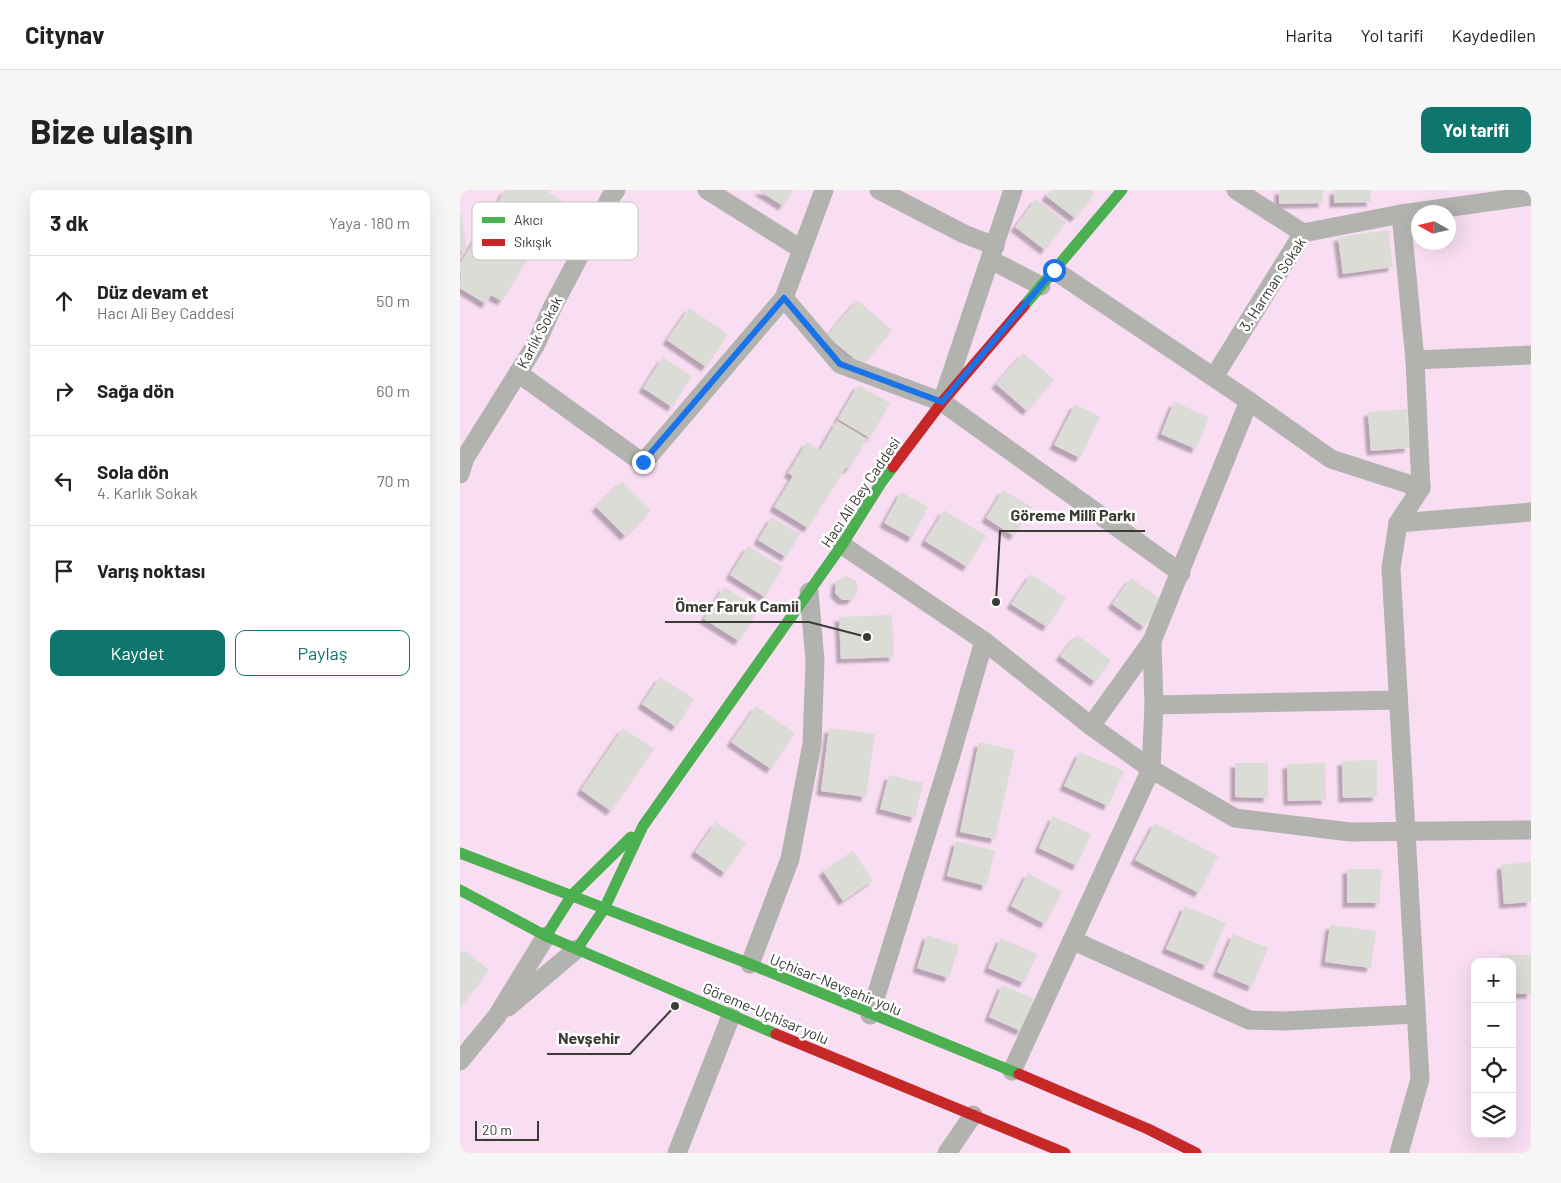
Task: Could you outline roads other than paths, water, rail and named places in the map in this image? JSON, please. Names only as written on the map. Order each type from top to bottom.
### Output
[{"type":"main road","name":"Hacı Ali Bey Caddesi","points":[[642,826],[842,545],[881,483],[942,402],[1122,190]]},
{"type":"main road","points":[[546,936],[572,895],[642,826]]},
{"type":"main road","points":[[577,950],[604,909],[642,826]]},
{"type":"main road","name":"Uçhisar-Nevşehir yolu","points":[[460,853],[750,964],[1148,1128],[1196,1153]]},
{"type":"main road","name":"Göreme-Uçhisar yolu","points":[[460,890],[546,936],[577,950],[731,1016],[1065,1153]]},
{"type":"street","name":"Karlık Sokak","points":[[608,202],[616,190]]},
{"type":"street","points":[[707,190],[801,249]]},
{"type":"street","points":[[518,373],[643,462],[784,298],[824,190]]},
{"type":"street","points":[[879,190],[964,234],[1041,286]]},
{"type":"street","points":[[942,402],[1013,190]]},
{"type":"street","points":[[1236,190],[1303,233]]},
{"type":"street","name":"3. Harman Sokak","points":[[1214,378],[1303,233],[1401,214],[1531,196]]},
{"type":"street","points":[[1399,1153],[1420,1079],[1390,568],[1398,522],[1421,488],[1414,360],[1401,214]]},
{"type":"street","name":"Karlık Sokak","points":[[460,474],[465,458],[535,346],[577,260]]},
{"type":"street","points":[[1054,270],[1249,401],[1331,459],[1421,488]]},
{"type":"street","points":[[784,298],[840,364],[942,402],[1180,573]]},
{"type":"street","points":[[1414,360],[1531,355]]},
{"type":"street","points":[[1091,726],[1152,641],[1249,401]]},
{"type":"street","points":[[1398,522],[1531,512]]},
{"type":"street","points":[[842,545],[984,641],[1091,726],[1151,768],[1235,818],[1350,832],[1531,830]]},
{"type":"street","points":[[750,964],[790,859],[812,744],[815,661],[809,592]]},
{"type":"street","points":[[870,1014],[951,756],[984,641]]},
{"type":"street","points":[[1012,1071],[1151,768],[1154,705],[1152,641]]},
{"type":"street","points":[[1154,705],[1398,700]]},
{"type":"street","points":[[460,1061],[498,1016],[546,936]]},
{"type":"street","points":[[1072,940],[1249,1020],[1285,1021],[1416,1014]]},
{"type":"street","points":[[498,1016],[577,950]]},
{"type":"street","points":[[677,1153],[731,1016]]},
{"type":"street","points":[[947,1153],[973,1115]]},
{"type":"place","name":"Göreme Millî Parkı","points":[[996,602]]},
{"type":"place","name":"Ömer Faruk Camii","points":[[867,637]]},
{"type":"place","name":"Nevşehir","points":[[675,1006]]}]
